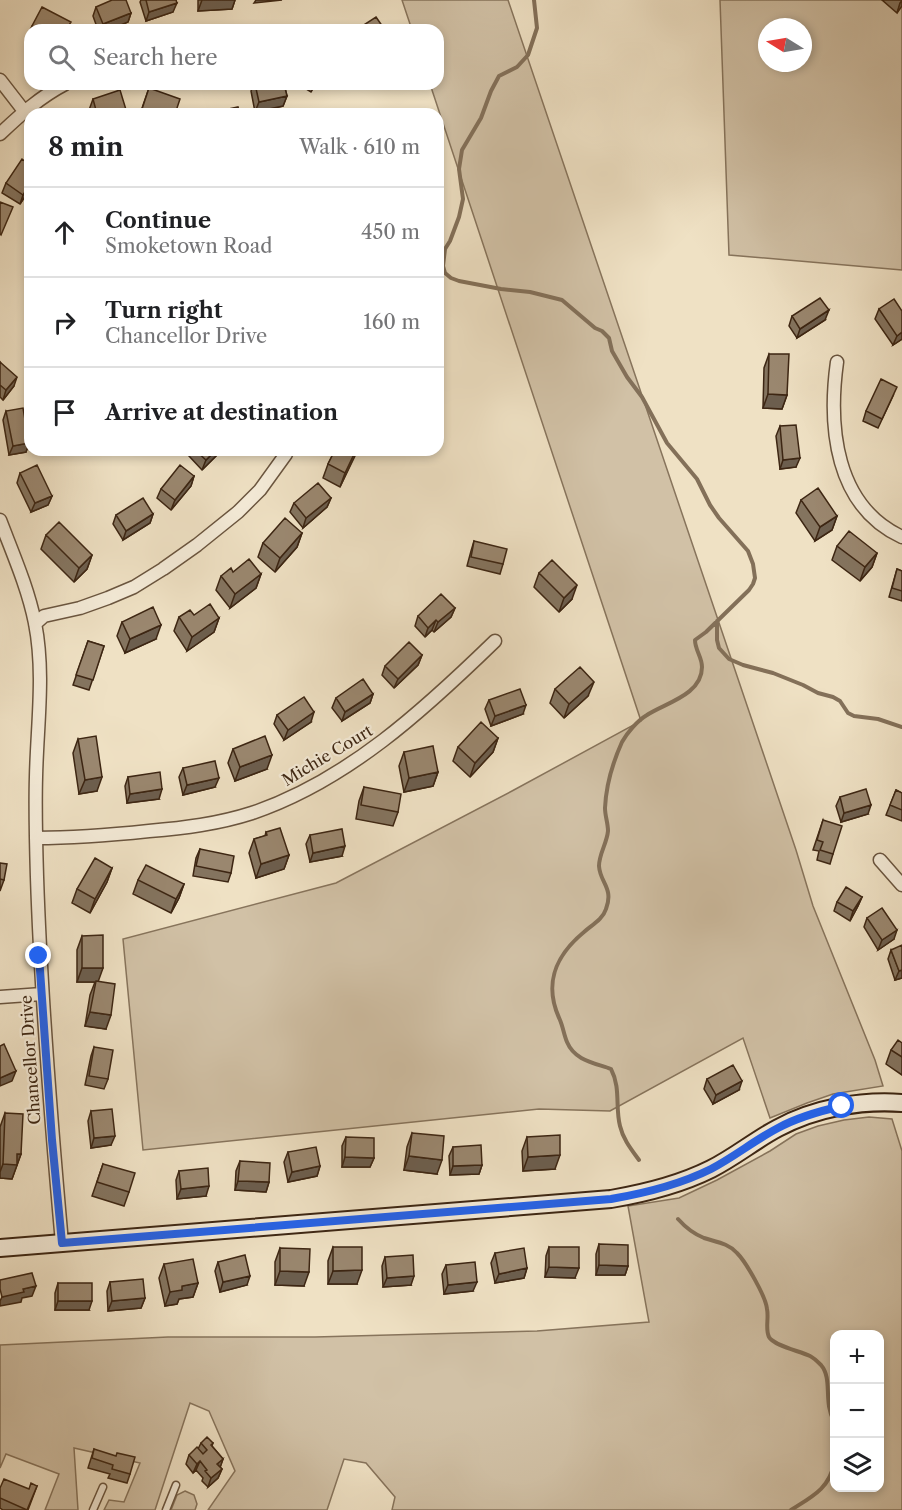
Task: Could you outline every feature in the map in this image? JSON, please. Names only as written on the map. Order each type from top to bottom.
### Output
[{"type":"main road","points":[[0,1248],[611,1199],[639,1194],[689,1179],[710,1170],[777,1128],[823,1110],[842,1106],[902,1103]]},
{"type":"street","points":[[0,80],[24,111],[0,134]]},
{"type":"street","points":[[28,108],[55,90]]},
{"type":"street","points":[[837,362],[833,410],[835,436],[846,480],[866,511],[879,523],[902,537]]},
{"type":"street","points":[[35,624],[44,616],[80,608],[134,587],[163,569],[238,512],[260,490],[285,456]]},
{"type":"street","name":"Chancellor Drive","points":[[0,520],[25,585],[35,624],[39,655],[36,838],[42,994],[62,1243]]},
{"type":"street","name":"Michie Court","points":[[36,838],[84,837],[212,824],[276,804],[306,790],[373,748],[410,720],[495,641]]},
{"type":"street","points":[[880,860],[902,885]]},
{"type":"street","points":[[0,997],[42,994]]},
{"type":"lane","points":[[166,1510],[176,1485]]},
{"type":"lane","points":[[93,1510],[103,1487]]},
{"type":"shaded area","points":[[402,0],[508,0],[813,906],[875,1060],[883,1086],[833,1094],[770,1118],[743,1038],[610,1111],[539,1109],[143,1150],[123,939],[336,883],[641,721],[444,126],[444,108],[438,108],[432,90],[444,90],[444,24],[410,24]]},
{"type":"shaded area","points":[[720,0],[902,0],[902,270],[729,255]]},
{"type":"shaded area","points":[[869,1117],[892,1119],[902,1151],[902,1510],[392,1510],[395,1497],[366,1463],[344,1459],[327,1510],[208,1510],[235,1471],[209,1411],[190,1403],[155,1510],[104,1510],[109,1500],[124,1502],[140,1463],[74,1448],[78,1510],[45,1510],[59,1474],[6,1454],[0,1468],[0,1345],[168,1337],[315,1337],[537,1331],[649,1322],[628,1206],[679,1198],[717,1180],[796,1134],[818,1126]]},
{"type":"shaded area","points":[[185,1491],[194,1495],[197,1504],[195,1510],[171,1510],[177,1495]]},
{"type":"building","points":[[112,0],[126,0],[131,13],[103,24],[96,7]]},
{"type":"building","points":[[146,0],[176,0],[177,3],[149,12]]},
{"type":"building","points":[[42,7],[71,22],[70,24],[33,24]]},
{"type":"building","points":[[376,17],[381,24],[365,24]]},
{"type":"building","points":[[120,90],[125,108],[95,108],[93,99]]},
{"type":"building","points":[[148,90],[180,99],[177,108],[142,108]]},
{"type":"building","points":[[256,90],[286,90],[287,96],[259,102]]},
{"type":"building","points":[[22,159],[24,160],[23,195],[6,183]]},
{"type":"building","points":[[0,202],[13,207],[1,235],[0,234]]},
{"type":"building","points":[[820,298],[829,310],[800,329],[792,316]]},
{"type":"building","points":[[894,299],[902,311],[902,332],[897,336],[879,309]]},
{"type":"building","points":[[769,354],[789,354],[787,395],[768,394]]},
{"type":"building","points":[[0,362],[17,377],[6,390],[0,385]]},
{"type":"building","points":[[881,379],[897,387],[882,419],[866,411]]},
{"type":"building","points":[[23,408],[24,444],[13,446],[6,411]]},
{"type":"building","points":[[796,425],[800,458],[783,460],[780,426]]},
{"type":"building","points":[[332,456],[353,456],[345,473],[328,464]]},
{"type":"building","points":[[37,465],[52,496],[35,503],[20,473]]},
{"type":"building","points":[[180,465],[194,476],[175,500],[161,489]]},
{"type":"building","points":[[318,483],[331,498],[306,518],[294,503]]},
{"type":"building","points":[[818,488],[837,516],[820,527],[801,500]]},
{"type":"building","points":[[143,498],[153,514],[126,531],[116,515]]},
{"type":"building","points":[[285,518],[302,533],[280,558],[263,543]]},
{"type":"building","points":[[59,522],[92,555],[79,568],[46,535]]},
{"type":"building","points":[[849,531],[877,553],[865,567],[837,546]]},
{"type":"building","points":[[474,541],[507,549],[503,564],[471,557]]},
{"type":"building","points":[[249,559],[261,574],[235,594],[221,576],[231,568],[233,572]]},
{"type":"building","points":[[552,560],[577,585],[564,598],[539,573]]},
{"type":"building","points":[[897,569],[902,571],[902,591],[892,588]]},
{"type":"building","points":[[441,594],[455,608],[428,628],[418,616]]},
{"type":"building","points":[[210,604],[219,618],[192,637],[179,617],[190,610],[194,615]]},
{"type":"building","points":[[153,607],[161,625],[130,639],[122,622]]},
{"type":"building","points":[[88,641],[104,646],[93,680],[76,675]]},
{"type":"building","points":[[409,642],[422,655],[398,679],[385,666]]},
{"type":"building","points":[[580,667],[594,682],[569,704],[555,689]]},
{"type":"building","points":[[363,679],[373,694],[345,712],[336,698]]},
{"type":"building","points":[[520,689],[526,705],[495,716],[489,700]]},
{"type":"building","points":[[304,697],[314,712],[288,730],[277,715]]},
{"type":"building","points":[[481,722],[498,738],[475,763],[458,747]]},
{"type":"building","points":[[96,736],[102,777],[85,780],[78,739]]},
{"type":"building","points":[[265,736],[272,755],[240,767],[233,749]]},
{"type":"building","points":[[433,746],[438,772],[409,778],[404,752]]},
{"type":"building","points":[[215,761],[219,778],[187,785],[183,768]]},
{"type":"building","points":[[160,772],[162,789],[130,794],[128,777]]},
{"type":"building","points":[[364,787],[401,794],[398,812],[361,805]]},
{"type":"building","points":[[866,789],[871,805],[844,813],[840,797]]},
{"type":"building","points":[[896,790],[902,793],[902,810],[890,805]]},
{"type":"building","points":[[823,820],[842,826],[833,854],[820,850],[823,842],[817,840]]},
{"type":"building","points":[[280,828],[289,855],[261,864],[254,839]]},
{"type":"building","points":[[342,829],[345,846],[313,853],[310,835]]},
{"type":"building","points":[[200,849],[234,856],[231,873],[196,866]]},
{"type":"building","points":[[95,858],[112,868],[95,899],[77,889]]},
{"type":"building","points":[[0,863],[7,864],[4,880],[0,879]]},
{"type":"building","points":[[146,865],[184,884],[176,899],[138,880]]},
{"type":"building","points":[[846,887],[862,897],[853,911],[837,902]]},
{"type":"building","points":[[882,908],[897,930],[882,940],[867,918]]},
{"type":"building","points":[[103,935],[103,968],[82,968],[82,936]]},
{"type":"building","points":[[902,945],[902,970],[899,971],[891,950]]},
{"type":"building","points":[[96,981],[115,984],[111,1015],[90,1012]]},
{"type":"building","points":[[898,1040],[902,1043],[902,1057],[891,1050]]},
{"type":"building","points":[[4,1044],[16,1071],[0,1078],[0,1046]]},
{"type":"building","points":[[94,1047],[113,1050],[108,1079],[89,1076]]},
{"type":"building","points":[[733,1065],[742,1081],[716,1095],[707,1079]]},
{"type":"building","points":[[112,1109],[115,1136],[94,1138],[91,1111]]},
{"type":"building","points":[[5,1113],[23,1114],[21,1154],[17,1154],[17,1165],[3,1164]]},
{"type":"building","points":[[412,1133],[444,1136],[442,1160],[409,1156]]},
{"type":"building","points":[[560,1135],[560,1155],[528,1157],[527,1137]]},
{"type":"building","points":[[346,1137],[374,1138],[374,1158],[345,1157]]},
{"type":"building","points":[[481,1145],[482,1165],[453,1166],[453,1147]]},
{"type":"building","points":[[316,1147],[320,1166],[292,1172],[288,1152]]},
{"type":"building","points":[[240,1161],[270,1163],[269,1182],[238,1181]]},
{"type":"building","points":[[103,1164],[135,1173],[129,1192],[97,1182]]},
{"type":"building","points":[[208,1168],[209,1186],[181,1189],[179,1171]]},
{"type":"building","points":[[599,1244],[628,1245],[628,1266],[599,1265]]},
{"type":"building","points":[[333,1247],[362,1247],[362,1270],[333,1271]]},
{"type":"building","points":[[549,1247],[579,1247],[579,1268],[549,1267]]},
{"type":"building","points":[[280,1248],[310,1249],[309,1272],[280,1271]]},
{"type":"building","points":[[524,1248],[527,1268],[499,1274],[495,1253]]},
{"type":"building","points":[[245,1255],[250,1276],[223,1282],[218,1262]]},
{"type":"building","points":[[413,1255],[414,1276],[387,1278],[385,1257]]},
{"type":"building","points":[[193,1259],[198,1283],[182,1286],[182,1290],[170,1292],[164,1264]]},
{"type":"building","points":[[475,1262],[477,1282],[448,1285],[446,1265]]},
{"type":"building","points":[[32,1273],[36,1286],[23,1289],[24,1292],[2,1297],[0,1280]]},
{"type":"building","points":[[143,1279],[145,1298],[112,1301],[110,1282]]},
{"type":"building","points":[[58,1283],[92,1283],[92,1301],[58,1301]]},
{"type":"building","points":[[207,1437],[223,1459],[217,1464],[222,1469],[211,1478],[200,1461],[197,1464],[189,1455],[197,1447],[203,1454],[207,1450],[201,1443]]},
{"type":"building","points":[[94,1449],[116,1456],[117,1453],[135,1457],[130,1474],[112,1469],[113,1465],[92,1458]]},
{"type":"building","points":[[4,1479],[29,1489],[31,1483],[37,1486],[27,1510],[0,1498],[0,1488]]},
{"type":"waterway","points":[[444,258],[463,199],[459,169],[462,150],[481,118],[499,76],[517,67],[528,55],[537,28],[534,0]]},
{"type":"waterway","points":[[444,270],[451,278],[459,281],[530,292],[562,300],[595,328],[602,331],[609,338],[612,351],[642,397],[667,443],[697,479],[710,505],[748,551],[753,564],[755,578],[749,590],[695,640],[702,667],[696,685],[681,697],[643,718],[622,742],[607,791],[605,808],[608,831],[599,862],[600,872],[608,891],[605,913],[566,951],[559,961],[552,983],[555,1007],[571,1048],[580,1057],[611,1069],[616,1083],[621,1131],[639,1160]]},
{"type":"waterway","points":[[717,621],[719,648],[729,659],[773,673],[818,693],[833,697],[840,701],[848,713],[854,716],[878,719],[902,727]]},
{"type":"waterway","points":[[678,1219],[693,1233],[726,1245],[741,1257],[766,1304],[769,1337],[782,1346],[806,1354],[821,1365],[827,1377],[830,1410]]},
{"type":"waterway","points":[[791,1510],[812,1496],[830,1476]]},
{"type":"route","points":[[39,956],[62,1243],[611,1199],[639,1194],[689,1179],[710,1170],[777,1128],[799,1118],[842,1106]]}]
